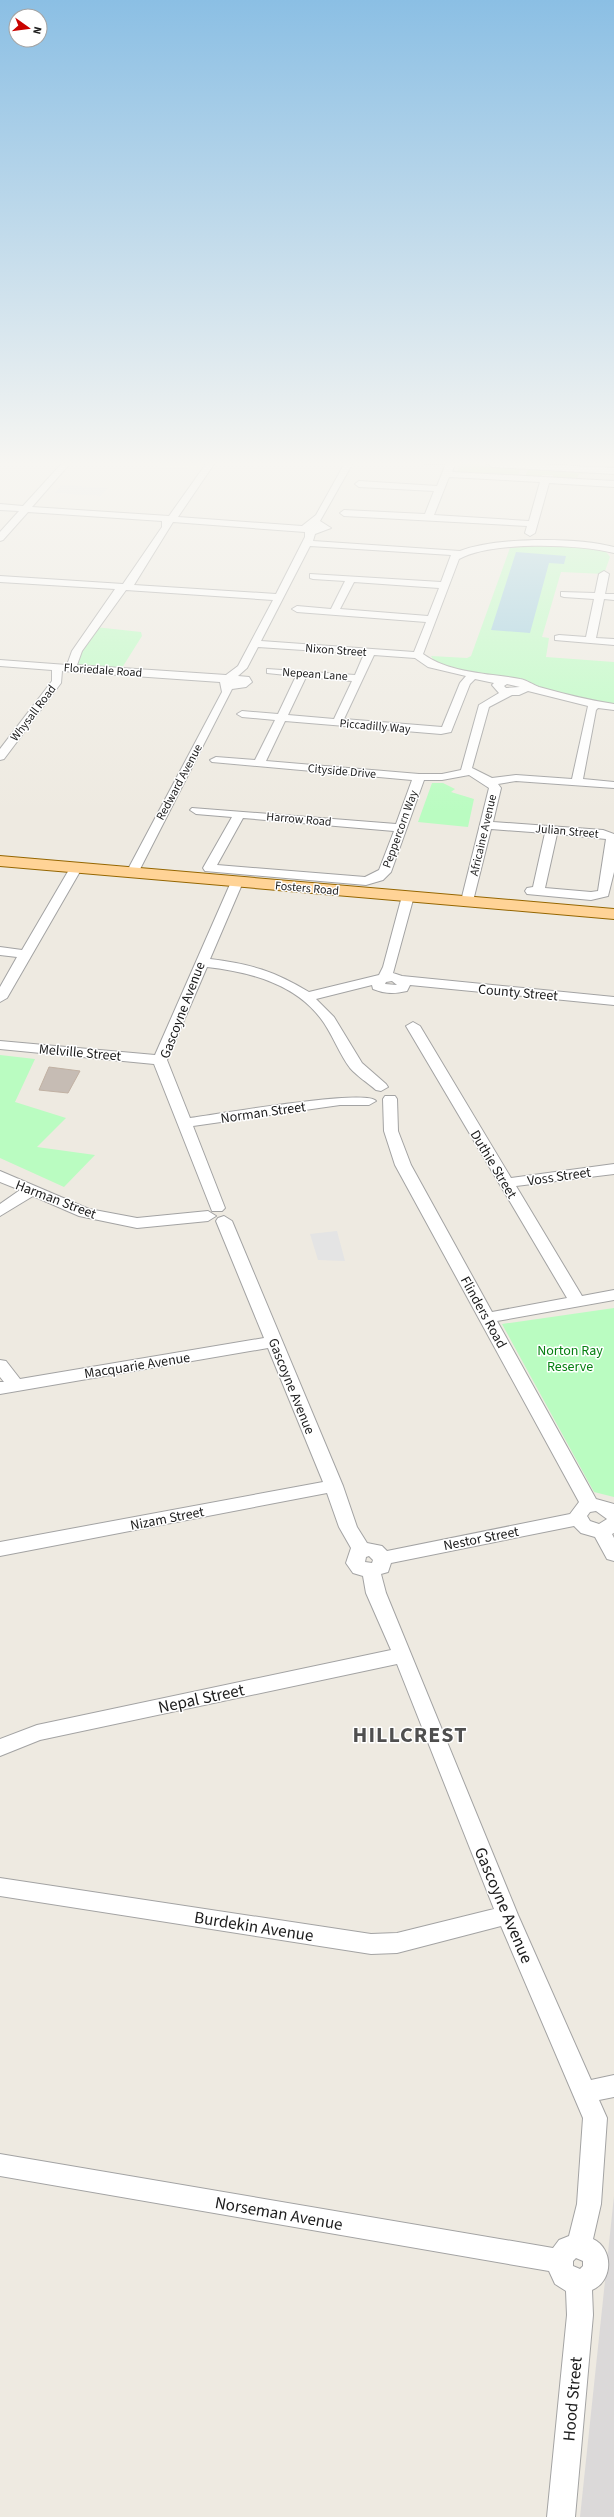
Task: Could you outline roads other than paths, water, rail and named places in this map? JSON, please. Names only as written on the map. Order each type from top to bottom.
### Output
[{"type":"main road","name":"Fosters Road","points":[[0,861],[614,914]]},
{"type":"street","points":[[71,668],[77,651],[115,599],[118,590],[129,585],[132,578]]},
{"type":"street","name":"Redward Avenue","points":[[132,873],[227,683],[241,677],[254,644],[287,578]]},
{"type":"street","points":[[345,578],[443,585]]},
{"type":"street","points":[[445,578],[418,655],[432,665],[474,675],[497,686],[518,691],[543,693],[594,705],[614,707]]},
{"type":"street","points":[[590,640],[603,578]]},
{"type":"street","points":[[334,612],[352,579]]},
{"type":"street","points":[[0,580],[278,597]]},
{"type":"street","points":[[564,594],[614,597]]},
{"type":"street","points":[[297,609],[430,619]]},
{"type":"street","points":[[559,638],[614,642]]},
{"type":"street","name":"Nixon Street","points":[[254,644],[370,653],[418,655]]},
{"type":"street","points":[[337,722],[370,653]]},
{"type":"street","name":"Floriedale Road","points":[[0,663],[206,678],[227,683]]},
{"type":"street","name":"Whysall Road","points":[[0,757],[57,681],[57,667]]},
{"type":"street","name":"Nepean Lane","points":[[271,671],[358,678]]},
{"type":"street","points":[[259,764],[303,673]]},
{"type":"street","name":"Piccadilly Way","points":[[242,714],[447,730],[465,683],[474,675]]},
{"type":"street","points":[[227,683],[241,677]]},
{"type":"street","points":[[468,772],[466,768],[484,704],[497,686],[519,682],[518,691]]},
{"type":"street","points":[[578,782],[591,710],[594,705]]},
{"type":"street","name":"Cityside Drive","points":[[216,760],[419,777],[442,777],[468,772]]},
{"type":"street","name":"Africaine Avenue","points":[[467,901],[494,798],[495,788],[490,782],[468,772]]},
{"type":"street","name":"Peppercorn Way","points":[[239,814],[209,868],[366,881],[380,877],[385,872],[419,777]]},
{"type":"street","points":[[490,782],[516,778],[614,785]]},
{"type":"street","name":"Harrow Road","points":[[196,810],[402,828]]},
{"type":"street","name":"Julian Street","points":[[487,825],[552,830],[612,837],[613,843],[609,896],[591,896],[535,891],[552,830]]},
{"type":"street","points":[[0,998],[76,868]]},
{"type":"street","name":"Gascoyne Avenue","points":[[237,882],[201,962],[160,1060],[185,1123],[216,1215],[274,1342],[334,1486],[348,1527],[362,1551],[354,1558],[355,1563],[364,1570],[377,1564],[376,1593],[403,1655],[507,1915],[586,2092],[595,2118],[589,2204],[579,2246]]},
{"type":"street","points":[[391,979],[408,896]]},
{"type":"street","points":[[0,951],[26,954]]},
{"type":"street","points":[[201,962],[247,968],[281,981],[307,997],[329,1020],[361,1072],[368,1097],[389,1116]]},
{"type":"street","name":"County Street","points":[[307,997],[360,983],[391,979],[614,1001]]},
{"type":"street","name":"Duthie Street","points":[[413,1026],[577,1302]]},
{"type":"street","name":"Melville Street","points":[[0,1045],[160,1060]]},
{"type":"street","points":[[361,1072],[381,1088],[390,1092],[390,1099],[368,1097]]},
{"type":"street","points":[[368,1097],[381,1088]]},
{"type":"street","name":"Norman Street","points":[[185,1123],[368,1097]]},
{"type":"street","name":"Flinders Road","points":[[390,1099],[389,1116],[391,1131],[403,1165],[488,1318],[584,1512]]},
{"type":"street","name":"Voss Street","points":[[505,1183],[614,1168]]},
{"type":"street","name":"Harman Street","points":[[0,1176],[85,1213],[137,1223],[216,1215]]},
{"type":"street","points":[[0,1211],[31,1190]]},
{"type":"street","points":[[488,1318],[614,1295]]},
{"type":"street","name":"Macquarie Avenue","points":[[7,1387],[274,1342]]},
{"type":"street","points":[[0,1365],[7,1387]]},
{"type":"street","name":"Nizam Street","points":[[0,1549],[334,1486]]},
{"type":"street","points":[[614,1515],[604,1506],[584,1512],[583,1526],[592,1530],[608,1527],[614,1554]]},
{"type":"street","name":"Nestor Street","points":[[377,1564],[584,1512]]},
{"type":"street","name":"Nepal Street","points":[[0,1748],[37,1733],[403,1655]]},
{"type":"street","name":"Burdekin Avenue","points":[[0,1887],[371,1944],[397,1943],[507,1915]]},
{"type":"street","points":[[586,2092],[614,2086]]},
{"type":"street","name":"Norseman Avenue","points":[[0,2165],[559,2261]]},
{"type":"street","points":[[579,2246],[593,2255],[596,2265],[593,2275],[589,2279],[579,2282],[566,2277],[562,2272],[559,2261],[564,2250],[579,2246]]},
{"type":"street","name":"Hood Street","points":[[562,2517],[580,2315],[579,2282]]},
{"type":"water","points":[[508,578],[545,578],[530,633],[491,630]]},
{"type":"district","name":"HILLCREST","points":[[410,1734]]},
{"type":"park label","name":"Norton Ray Reserve","points":[[570,1358]]}]
